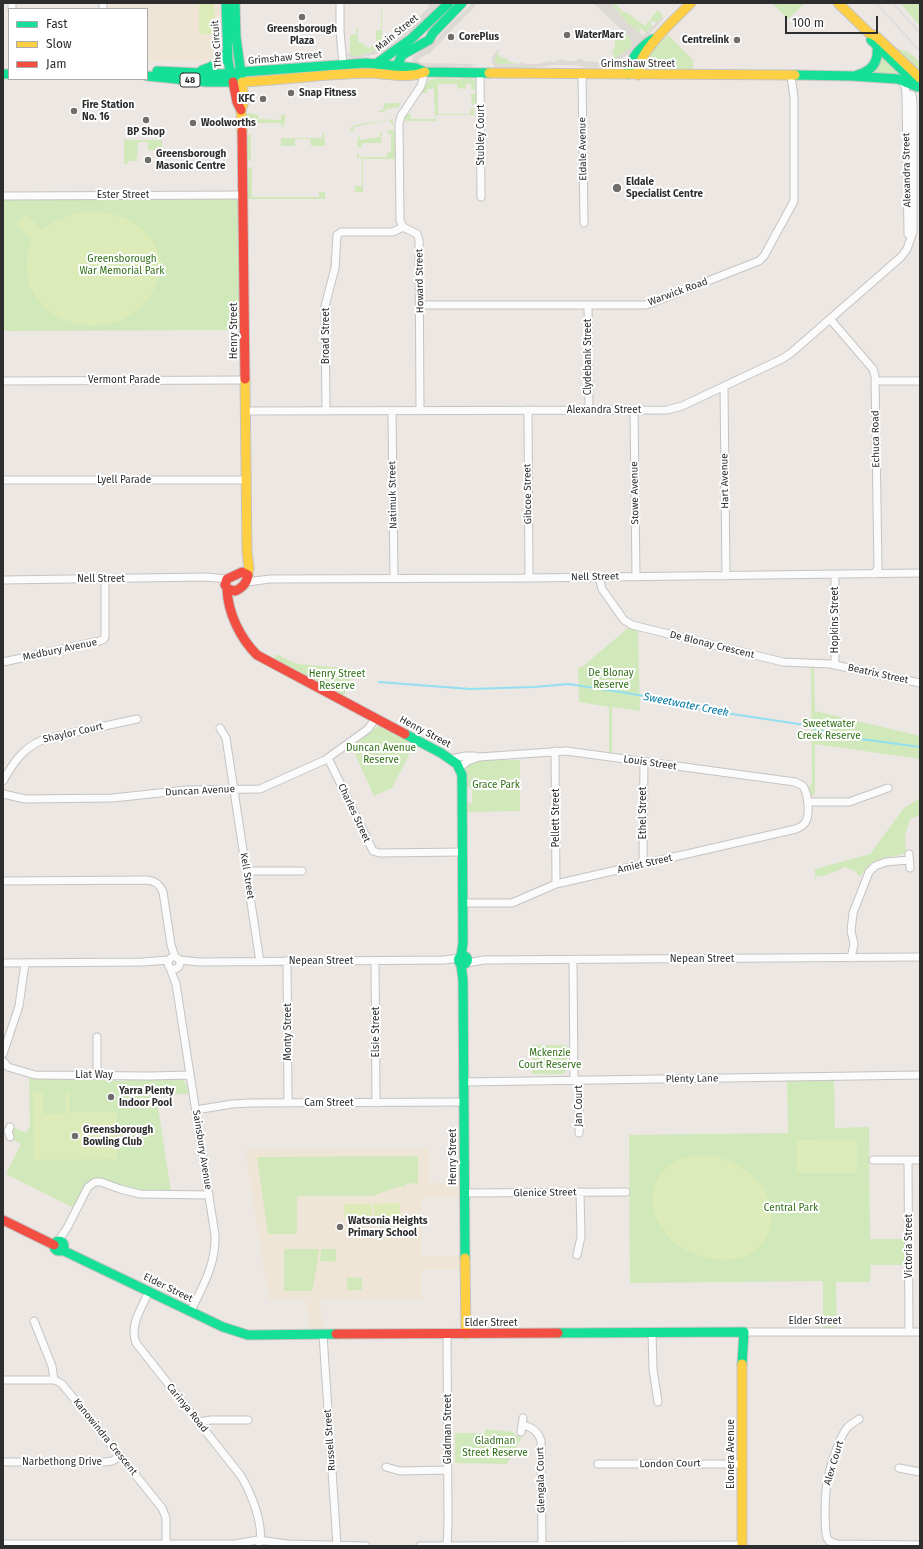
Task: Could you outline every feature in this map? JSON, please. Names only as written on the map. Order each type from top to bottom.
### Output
[{"type":"street","name":"The Circuit","points":[[226,3],[227,52],[235,79]]},
{"type":"street","name":"The Circuit","points":[[236,3],[236,37],[241,72]]},
{"type":"street","points":[[340,3],[340,31],[344,69]]},
{"type":"street","name":"Main Street","points":[[376,64],[404,44],[449,3]]},
{"type":"street","name":"Main Street","points":[[395,70],[402,55],[431,37],[462,3]]},
{"type":"street","points":[[638,74],[641,60],[658,37],[691,3]]},
{"type":"street","points":[[838,3],[869,33],[877,37],[920,78]]},
{"type":"street","points":[[421,29],[420,37],[424,40],[431,37],[435,22],[440,12]]},
{"type":"street","points":[[869,33],[870,38],[877,46],[920,87]]},
{"type":"street","points":[[628,74],[629,65],[637,52],[647,42],[658,37]]},
{"type":"street","name":"Grimshaw Street","points":[[852,76],[866,73],[874,67],[877,59],[877,46]]},
{"type":"street","points":[[413,48],[410,54],[413,68]]},
{"type":"street","points":[[192,72],[215,66],[222,60],[227,52]]},
{"type":"street","name":"Grimshaw Street","points":[[148,76],[207,82],[344,69],[376,64],[416,76],[425,72]]},
{"type":"street","name":"Grimshaw Street","points":[[235,79],[241,72],[344,69],[395,70],[413,68],[425,72],[852,76],[900,79],[920,87]]},
{"type":"street","name":"Grimshaw Street","points":[[148,72],[192,72],[235,79]]},
{"type":"street","points":[[403,227],[400,220],[400,120],[421,86],[425,72]]},
{"type":"street","name":"Stubley Court","points":[[480,73],[481,197]]},
{"type":"street","name":"Eldale Avenue","points":[[582,74],[584,223]]},
{"type":"street","name":"Warwick Road","points":[[420,305],[651,304],[763,258],[794,201],[793,76]]},
{"type":"street","name":"Henry Street","points":[[235,79],[244,101],[241,110],[247,551],[245,564],[246,576]]},
{"type":"street","name":"Alexandra Street","points":[[245,411],[666,410],[677,408],[786,357],[900,257],[908,247],[906,94],[905,86],[900,79]]},
{"type":"street","name":"Ester Street","points":[[3,196],[243,195]]},
{"type":"street","name":"Howard Street","points":[[403,227],[417,234],[419,238],[420,411]]},
{"type":"street","name":"Broad Street","points":[[326,411],[325,306],[335,268],[337,235],[341,232],[393,232],[403,227]]},
{"type":"street","name":"Clydebank Street","points":[[588,305],[589,410]]},
{"type":"street","name":"Echuca Road","points":[[830,319],[873,370],[876,381],[878,569],[873,574]]},
{"type":"street","name":"Vermont Parade","points":[[3,381],[245,380]]},
{"type":"street","points":[[876,381],[920,381]]},
{"type":"street","name":"Hart Avenue","points":[[724,387],[726,576]]},
{"type":"street","name":"Gibcoe Street","points":[[528,410],[529,578]]},
{"type":"street","name":"Stowe Avenue","points":[[634,410],[636,577]]},
{"type":"street","name":"Natimuk Street","points":[[392,411],[394,579]]},
{"type":"street","name":"Lyell Parade","points":[[3,480],[246,480]]},
{"type":"street","name":"Nell Street","points":[[246,576],[270,579],[394,579],[920,573]]},
{"type":"street","name":"Hopkins Street","points":[[835,575],[835,665]]},
{"type":"street","points":[[229,586],[246,576]]},
{"type":"street","points":[[229,586],[246,576]]},
{"type":"street","name":"De Blonay Crescent","points":[[602,577],[605,592],[624,620],[632,625],[783,662],[823,663],[835,665]]},
{"type":"street","name":"Nell Street","points":[[3,580],[200,578],[229,586]]},
{"type":"street","name":"Medbury Avenue","points":[[3,662],[102,640],[105,636],[105,579]]},
{"type":"street","name":"Henry Street","points":[[229,586],[236,622],[248,647],[257,655],[451,759],[460,768],[462,779],[463,852],[466,1334]]},
{"type":"street","name":"Beatrix Street","points":[[835,665],[920,683]]},
{"type":"street","name":"Shaylor Court","points":[[3,781],[23,751],[37,742],[49,738],[137,719]]},
{"type":"street","name":"Duncan Avenue","points":[[3,794],[25,799],[113,798],[187,790],[266,788],[328,758],[368,729],[375,719]]},
{"type":"street","name":"Kell Street","points":[[220,728],[226,738],[260,962]]},
{"type":"street","name":"Louis Street","points":[[451,759],[471,755],[479,757],[511,756],[555,751],[573,752],[795,782],[799,783],[806,789],[808,802]]},
{"type":"street","name":"Pellett Street","points":[[555,751],[556,884]]},
{"type":"street","name":"Louis Street","points":[[460,768],[468,761],[479,757]]},
{"type":"street","name":"Charles Street","points":[[328,758],[370,848],[373,851],[379,854],[463,852]]},
{"type":"street","name":"Ethel Street","points":[[644,762],[644,864]]},
{"type":"street","points":[[808,802],[849,802],[888,788]]},
{"type":"street","name":"Amiet Street","points":[[463,903],[512,903],[556,884],[796,829],[803,826],[807,820],[808,802]]},
{"type":"street","points":[[851,958],[854,944],[851,931],[854,913],[869,872],[875,866],[909,857],[910,868]]},
{"type":"street","points":[[246,871],[302,871]]},
{"type":"street","name":"Sainsbury Avenue","points":[[3,881],[147,880],[155,882],[159,885],[163,892],[215,1235],[214,1258],[208,1275],[191,1311]]},
{"type":"street","name":"Nepean Street","points":[[3,963],[920,958]]},
{"type":"street","name":"Jan Court","points":[[573,960],[579,1132]]},
{"type":"street","name":"Monty Street","points":[[287,961],[288,1103]]},
{"type":"street","name":"Elsie Street","points":[[375,961],[376,1102]]},
{"type":"street","points":[[3,1054],[17,1014],[22,986],[23,963]]},
{"type":"street","points":[[96,1038],[97,1075]]},
{"type":"street","name":"Liat Way","points":[[3,1063],[11,1068],[31,1074],[150,1076],[190,1075]]},
{"type":"street","name":"Plenty Lane","points":[[464,1082],[920,1075]]},
{"type":"street","name":"Cam Street","points":[[196,1110],[237,1104],[464,1102]]},
{"type":"street","points":[[873,1160],[920,1160]]},
{"type":"street","name":"Victoria Street","points":[[908,1160],[909,1332]]},
{"type":"street","points":[[59,1245],[86,1189],[90,1184],[95,1182],[101,1182],[140,1194],[209,1195]]},
{"type":"street","points":[[577,1256],[581,1237],[580,1192]]},
{"type":"street","name":"Glenice Street","points":[[464,1193],[626,1192]]},
{"type":"street","name":"Elder Street","points":[[3,1220],[59,1245],[79,1257],[222,1327],[242,1334],[323,1335],[920,1332]]},
{"type":"street","name":"Carinya Road","points":[[150,1291],[134,1325],[134,1339],[138,1348],[243,1479],[253,1500],[259,1525],[259,1544]]},
{"type":"street","points":[[3,1380],[54,1380],[52,1366],[34,1321]]},
{"type":"street","name":"Elonera Avenue","points":[[741,1332],[742,1546]]},
{"type":"street","points":[[652,1333],[653,1369],[658,1402]]},
{"type":"street","name":"Gladman Street","points":[[447,1546],[448,1334]]},
{"type":"street","name":"Russell Street","points":[[323,1335],[337,1545]]},
{"type":"street","name":"Kanowindra Crescent","points":[[54,1380],[62,1384],[121,1456],[164,1512],[166,1522],[166,1544]]},
{"type":"street","name":"Alex Court","points":[[859,1419],[849,1426],[844,1432],[827,1480],[826,1517],[829,1541],[837,1544],[920,1545]]},
{"type":"street","points":[[198,1422],[211,1420],[248,1420]]},
{"type":"street","name":"Glengala Court","points":[[522,1425],[533,1429],[539,1435],[541,1441],[542,1545]]},
{"type":"street","name":"Narbethong Drive","points":[[3,1462],[105,1462],[112,1461],[121,1456]]},
{"type":"street","name":"London Court","points":[[598,1464],[742,1464]]},
{"type":"street","points":[[386,1467],[400,1471],[448,1470]]},
{"type":"street","points":[[899,1468],[920,1472]]},
{"type":"street","name":"Gladman Street","points":[[448,1523],[450,1546]]},
{"type":"street","points":[[3,1544],[270,1543],[366,1546]]},
{"type":"street","points":[[235,1544],[245,1546]]},
{"type":"street","points":[[276,1546],[287,1544]]},
{"type":"street","points":[[420,1546],[742,1546]]},
{"type":"shaded area","points":[[110,3],[219,3],[219,52],[211,60],[207,61],[148,62],[148,8],[110,8]]},
{"type":"shaded area","points":[[430,3],[441,3],[413,31],[385,52],[352,60],[347,55],[347,53],[350,53],[353,57],[367,54],[396,39],[405,31],[403,30],[406,27],[408,28],[429,7],[428,5]]},
{"type":"shaded area","points":[[472,3],[478,3],[428,55],[427,54],[418,60],[421,63],[472,64],[474,66],[470,66],[471,68],[457,66],[431,67],[417,65],[412,61],[412,58],[425,47],[428,47]]},
{"type":"shaded area","points":[[593,3],[614,3],[613,6],[627,23],[643,36],[663,16],[663,19],[637,48],[619,60],[601,67],[589,68],[576,65],[553,65],[531,68],[495,68],[492,57],[498,49],[499,51],[494,59],[497,64],[519,64],[521,62],[526,64],[539,64],[549,61],[555,62],[561,59],[567,61],[577,61],[579,58],[585,61],[606,63],[615,59],[632,46],[631,40]]},
{"type":"shaded area","name":"Watsonia Heights Primary School","points":[[429,1148],[429,1183],[460,1183],[461,1197],[422,1197],[422,1256],[461,1256],[461,1270],[422,1270],[422,1299],[319,1299],[324,1331],[310,1331],[305,1299],[269,1299],[245,1149]]},
{"type":"green space","points":[[199,3],[214,3],[215,34],[199,34]]},
{"type":"green space","points":[[772,3],[805,3],[788,19]]},
{"type":"green space","points":[[900,3],[919,3],[920,26]]},
{"type":"green space","points":[[615,4],[623,12],[626,12],[645,26],[658,10],[663,16],[656,23],[653,20],[650,24],[653,26],[646,33],[636,24],[641,31],[639,32],[627,23],[613,5]]},
{"type":"green space","points":[[381,9],[382,44],[384,46],[372,52],[353,57],[350,54],[350,36],[354,34],[357,35],[356,28],[358,28],[358,41],[369,48],[376,44],[376,31],[381,30]]},
{"type":"green space","points":[[623,31],[631,40],[632,46],[615,59],[612,52],[615,46],[615,39]]},
{"type":"green space","points":[[668,35],[693,60],[692,69],[649,69],[645,66],[649,53]]},
{"type":"green space","points":[[894,47],[910,53],[920,62],[920,74]]},
{"type":"green space","points":[[497,53],[509,62],[519,64],[497,64],[494,61]]},
{"type":"green space","points":[[880,54],[905,76],[868,75]]},
{"type":"green space","points":[[467,77],[475,80],[477,89],[471,90],[471,84],[466,84],[466,89],[457,88],[457,84],[438,84],[438,114],[470,114],[471,109],[474,108],[474,115],[436,115],[436,121],[403,121],[407,114],[411,114],[411,119],[435,119],[434,89],[428,89],[426,93],[422,93],[421,91],[429,81],[437,78],[463,79]]},
{"type":"green space","points":[[471,94],[477,94],[478,104],[472,105]]},
{"type":"green space","points":[[401,103],[399,107],[386,109],[384,112],[379,112],[379,110],[383,111],[384,104]]},
{"type":"green space","points":[[248,113],[258,115],[258,119],[281,120],[281,115],[285,114],[285,122],[282,128],[281,123],[252,123],[251,127],[248,127]]},
{"type":"green space","points":[[393,119],[393,126],[389,120],[353,127],[354,131],[350,131],[354,125]]},
{"type":"green space","points":[[389,130],[396,133],[396,159],[363,159],[363,192],[355,192],[355,186],[362,186],[362,158],[357,157],[357,153],[359,153],[359,157],[387,157],[387,153],[391,152],[391,134],[387,133]]},
{"type":"green space","points":[[380,132],[382,132],[381,143],[362,143],[362,147],[357,147],[358,136],[360,140],[380,137]]},
{"type":"green space","points":[[324,133],[325,146],[311,146],[310,139],[295,139],[295,146],[281,146],[281,138],[322,138],[322,134]]},
{"type":"green space","points":[[250,134],[251,161],[247,158],[247,137]]},
{"type":"green space","points":[[124,140],[162,140],[162,159],[158,159],[158,150],[148,150],[148,142],[138,142],[137,161],[128,161],[128,164],[124,164]]},
{"type":"green space","points":[[252,167],[252,197],[319,197],[319,192],[325,192],[325,199],[248,199],[247,168]]},
{"type":"green space","name":"Greensborough War Memorial Park","points":[[3,199],[236,199],[239,201],[241,330],[3,331]]},
{"type":"green space","points":[[80,212],[100,212],[128,219],[144,230],[151,238],[157,249],[161,267],[157,284],[140,307],[118,321],[94,325],[69,322],[48,310],[33,293],[27,269],[32,240],[16,224],[26,214],[42,230],[53,222]]},
{"type":"green space","name":"De Blonay Reserve","points":[[628,628],[638,631],[640,711],[612,707],[612,754],[609,754],[609,707],[579,702],[578,668],[582,667]]},
{"type":"green space","name":"Henry Street Reserve","points":[[276,654],[297,664],[356,669],[343,697],[274,661]]},
{"type":"green space","name":"Sweetwater Creek Reserve","points":[[811,667],[814,667],[815,711],[920,736],[920,759],[815,744],[815,793],[811,796],[809,786],[812,784]]},
{"type":"green space","name":"Duncan Avenue Reserve","points":[[380,726],[415,743],[392,788],[374,796],[351,745]]},
{"type":"green space","name":"Grace Park","points":[[472,760],[520,760],[520,811],[466,812],[466,802],[471,804],[472,802],[472,789],[466,785],[466,766]]},
{"type":"green space","points":[[920,798],[920,815],[910,819],[905,836],[906,853],[876,861],[865,869],[860,877],[855,871],[844,867],[825,876],[818,876],[815,879],[815,869],[870,854],[904,808]]},
{"type":"green space","name":"Mckenzie Court Reserve","points":[[532,1045],[567,1045],[567,1070],[563,1074],[532,1074]]},
{"type":"green space","points":[[29,1077],[87,1078],[90,1080],[127,1081],[130,1079],[180,1079],[184,1081],[188,1094],[156,1094],[171,1192],[138,1190],[100,1178],[95,1178],[86,1183],[74,1208],[6,1174],[21,1144],[12,1139],[11,1133],[13,1127],[26,1133],[30,1126]]},
{"type":"green space","name":"Central Park","points":[[787,1080],[834,1080],[835,1128],[869,1127],[870,1239],[906,1239],[906,1265],[871,1265],[870,1282],[836,1282],[837,1327],[823,1328],[823,1281],[630,1283],[629,1135],[788,1133]]},
{"type":"green space","name":"Greensborough Bowling Club","points":[[33,1092],[43,1092],[43,1114],[65,1113],[65,1093],[69,1093],[70,1112],[117,1112],[117,1159],[34,1160]]},
{"type":"green space","points":[[857,1139],[857,1173],[797,1173],[797,1140]]},
{"type":"green space","points":[[703,1155],[728,1160],[743,1168],[756,1179],[767,1196],[771,1220],[769,1231],[764,1241],[756,1250],[746,1256],[733,1259],[704,1257],[680,1247],[664,1231],[655,1212],[653,1192],[661,1174],[677,1161]]},
{"type":"green space","points":[[418,1156],[418,1183],[405,1184],[405,1187],[397,1187],[372,1196],[297,1196],[297,1234],[268,1234],[257,1157]]},
{"type":"green space","points":[[400,1203],[400,1217],[374,1218],[374,1204]]},
{"type":"green space","points":[[344,1204],[372,1204],[372,1218],[344,1218]]},
{"type":"green space","points":[[284,1249],[319,1249],[312,1291],[284,1291]]},
{"type":"green space","points":[[321,1249],[336,1249],[336,1262],[320,1261]]},
{"type":"green space","points":[[347,1277],[362,1278],[362,1290],[347,1290]]},
{"type":"green space","name":"Gladman Street Reserve","points":[[485,1429],[513,1432],[516,1436],[522,1437],[507,1464],[455,1463],[455,1433],[485,1433]]},
{"type":"waterway","name":"Sweetwater Creek","points":[[379,682],[470,689],[534,687],[569,684],[639,695],[705,710],[799,724],[839,736],[920,747]]},
{"type":"railway","points":[[876,3],[920,51]]},
{"type":"railway","points":[[893,3],[920,33]]},
{"type":"traffic: fast","points":[[226,3],[228,61],[232,79]]},
{"type":"traffic: fast","points":[[148,76],[207,82],[242,82],[236,37],[235,3]]},
{"type":"traffic: fast","points":[[376,64],[411,39],[449,3]]},
{"type":"traffic: fast","points":[[395,70],[402,55],[429,40],[433,33],[462,3]]},
{"type":"traffic: fast","points":[[628,74],[633,58],[653,39]]},
{"type":"traffic: fast","points":[[871,40],[920,87]]},
{"type":"traffic: fast","points":[[857,75],[867,71],[876,61],[877,46]]},
{"type":"traffic: fast","points":[[202,70],[216,64],[227,52]]},
{"type":"traffic: fast","points":[[241,72],[366,63],[416,68],[425,72],[489,73]]},
{"type":"traffic: fast","points":[[157,71],[223,74],[241,72]]},
{"type":"traffic: fast","points":[[3,74],[8,74]]},
{"type":"traffic: fast","points":[[795,75],[852,76],[898,79],[918,87]]},
{"type":"traffic: fast","points":[[405,734],[441,753],[457,764],[462,775],[463,943],[461,956]]},
{"type":"traffic: fast","points":[[463,955],[468,960],[463,965],[458,960],[463,955]]},
{"type":"traffic: fast","points":[[461,965],[463,980],[465,1258]]},
{"type":"traffic: fast","points":[[57,1241],[61,1241],[63,1242],[64,1246],[63,1250],[57,1251],[54,1248],[54,1244],[57,1241]]},
{"type":"traffic: fast","points":[[62,1250],[223,1327],[248,1335],[336,1334]]},
{"type":"traffic: fast","points":[[558,1333],[744,1332],[742,1364]]},
{"type":"traffic: slow","points":[[638,75],[640,63],[649,47],[691,3]]},
{"type":"traffic: slow","points":[[838,3],[869,33],[877,37],[920,78]]},
{"type":"traffic: slow","points":[[242,131],[241,110],[244,101],[242,82],[367,73],[411,75],[425,72]]},
{"type":"traffic: slow","points":[[489,73],[795,75]]},
{"type":"traffic: slow","points":[[245,379],[248,575]]},
{"type":"traffic: slow","points":[[465,1258],[466,1334]]},
{"type":"traffic: slow","points":[[742,1364],[742,1546]]},
{"type":"traffic: jam","points":[[233,82],[237,102],[241,110]]},
{"type":"traffic: jam","points":[[242,131],[245,379]]},
{"type":"traffic: jam","points":[[242,572],[248,575],[244,585],[235,591],[228,589],[225,585],[227,579],[242,572]]},
{"type":"traffic: jam","points":[[227,589],[232,616],[236,625],[245,641],[257,655],[405,734]]},
{"type":"traffic: jam","points":[[3,1220],[54,1245]]},
{"type":"traffic: jam","points":[[336,1334],[558,1333]]},
{"type":"place","name":"Greensborough Plaza","points":[[302,17]]},
{"type":"place","name":"WaterMarc","points":[[567,35]]},
{"type":"place","name":"CorePlus","points":[[451,37]]},
{"type":"place","name":"Centrelink","points":[[737,40]]},
{"type":"place","name":"Snap Fitness","points":[[291,93]]},
{"type":"place","name":"KFC","points":[[263,99]]},
{"type":"place","name":"Fire Station No. 16","points":[[74,111]]},
{"type":"place","name":"BP Shop","points":[[146,120]]},
{"type":"place","name":"Woolworths","points":[[193,123]]},
{"type":"place","name":"Greensborough Masonic Centre","points":[[148,160]]},
{"type":"place","name":"Eldale Specialist Centre","points":[[617,188]]},
{"type":"place","name":"Yarra Plenty Indoor Pool","points":[[111,1097]]},
{"type":"place","name":"Greensborough Bowling Club","points":[[75,1136]]},
{"type":"place","name":"Watsonia Heights Primary School","points":[[340,1227]]}]
